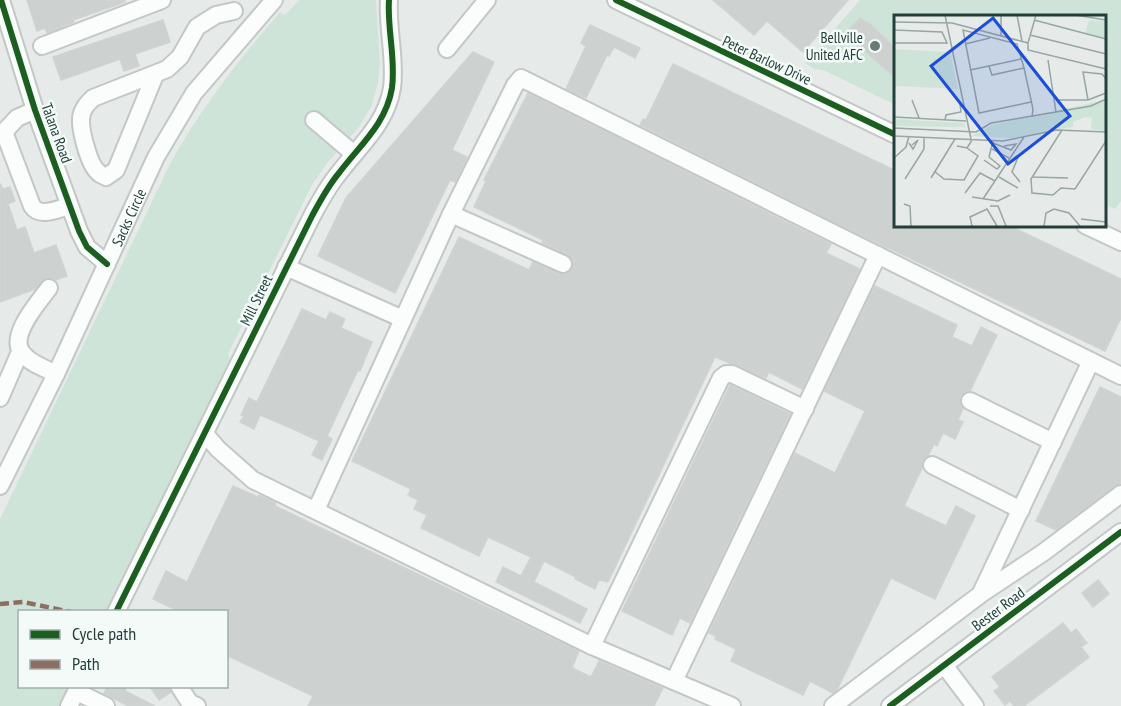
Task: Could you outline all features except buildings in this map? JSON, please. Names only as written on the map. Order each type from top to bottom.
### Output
[{"type":"street","name":"Talana Road","points":[[1,0],[35,110],[70,206],[87,248],[107,264]]},
{"type":"street","points":[[42,46],[162,0]]},
{"type":"street","name":"Sacks Circle","points":[[0,486],[56,374],[140,188],[173,126],[194,93],[274,0]]},
{"type":"street","name":"Mill Street","points":[[117,610],[324,194],[382,118],[391,91],[393,66],[389,0]]},
{"type":"street","points":[[447,49],[487,0]]},
{"type":"street","name":"Peter Barlow Drive","points":[[622,2],[894,134]]},
{"type":"street","points":[[156,75],[116,170],[106,177],[100,174],[93,167],[81,132],[81,117],[85,106],[93,98],[156,75],[174,64],[192,33],[205,20],[230,6],[253,25]]},
{"type":"street","points":[[316,510],[452,214],[515,85],[521,78],[1121,376]]},
{"type":"street","points":[[35,110],[17,118],[2,130],[35,212],[41,213],[70,206]]},
{"type":"street","points":[[314,120],[354,154]]},
{"type":"street","points":[[452,214],[563,264]]},
{"type":"street","points":[[1087,226],[1121,242]]},
{"type":"street","points":[[674,681],[878,255]]},
{"type":"street","points":[[286,267],[403,320]]},
{"type":"street","points":[[49,288],[20,330],[17,341],[20,352],[30,361],[56,374]]},
{"type":"street","points":[[0,398],[20,352]]},
{"type":"street","points":[[981,594],[1091,361]]},
{"type":"street","points":[[592,646],[721,378],[726,374],[732,374],[805,409]]},
{"type":"street","points":[[970,401],[1053,442]]},
{"type":"street","points":[[205,434],[218,449],[253,480],[592,646],[732,706]]},
{"type":"street","points":[[932,465],[1020,510]]},
{"type":"street","points":[[833,706],[981,594],[1044,552],[1121,494]]},
{"type":"street","name":"Bester Road","points":[[890,706],[1121,532]]},
{"type":"street","points":[[944,665],[975,706]]},
{"type":"street","points":[[179,688],[192,705]]},
{"type":"street","points":[[75,695],[106,706]]},
{"type":"green space","points":[[299,0],[376,0],[380,64],[378,83],[371,107],[359,127],[328,162],[312,185],[228,354],[230,359],[106,610],[18,610],[18,688],[69,688],[60,706],[0,706],[0,519],[170,164],[194,123],[235,66],[280,12],[285,15]]},
{"type":"green space","points":[[860,0],[1121,0],[1121,201],[1115,209],[1106,204],[1106,15],[894,15],[894,104],[805,63]]},
{"type":"marked path","points":[[0,604],[23,602],[61,610]]},
{"type":"cycle path","points":[[1,0],[35,110],[79,231],[87,247],[107,264]]},
{"type":"cycle path","points":[[117,610],[315,210],[331,183],[384,113],[389,101],[393,77],[389,0]]},
{"type":"cycle path","points":[[616,0],[894,134]]},
{"type":"cycle path","points":[[890,706],[1121,532]]},
{"type":"place","name":"Bellville United AFC","points":[[875,46]]}]
